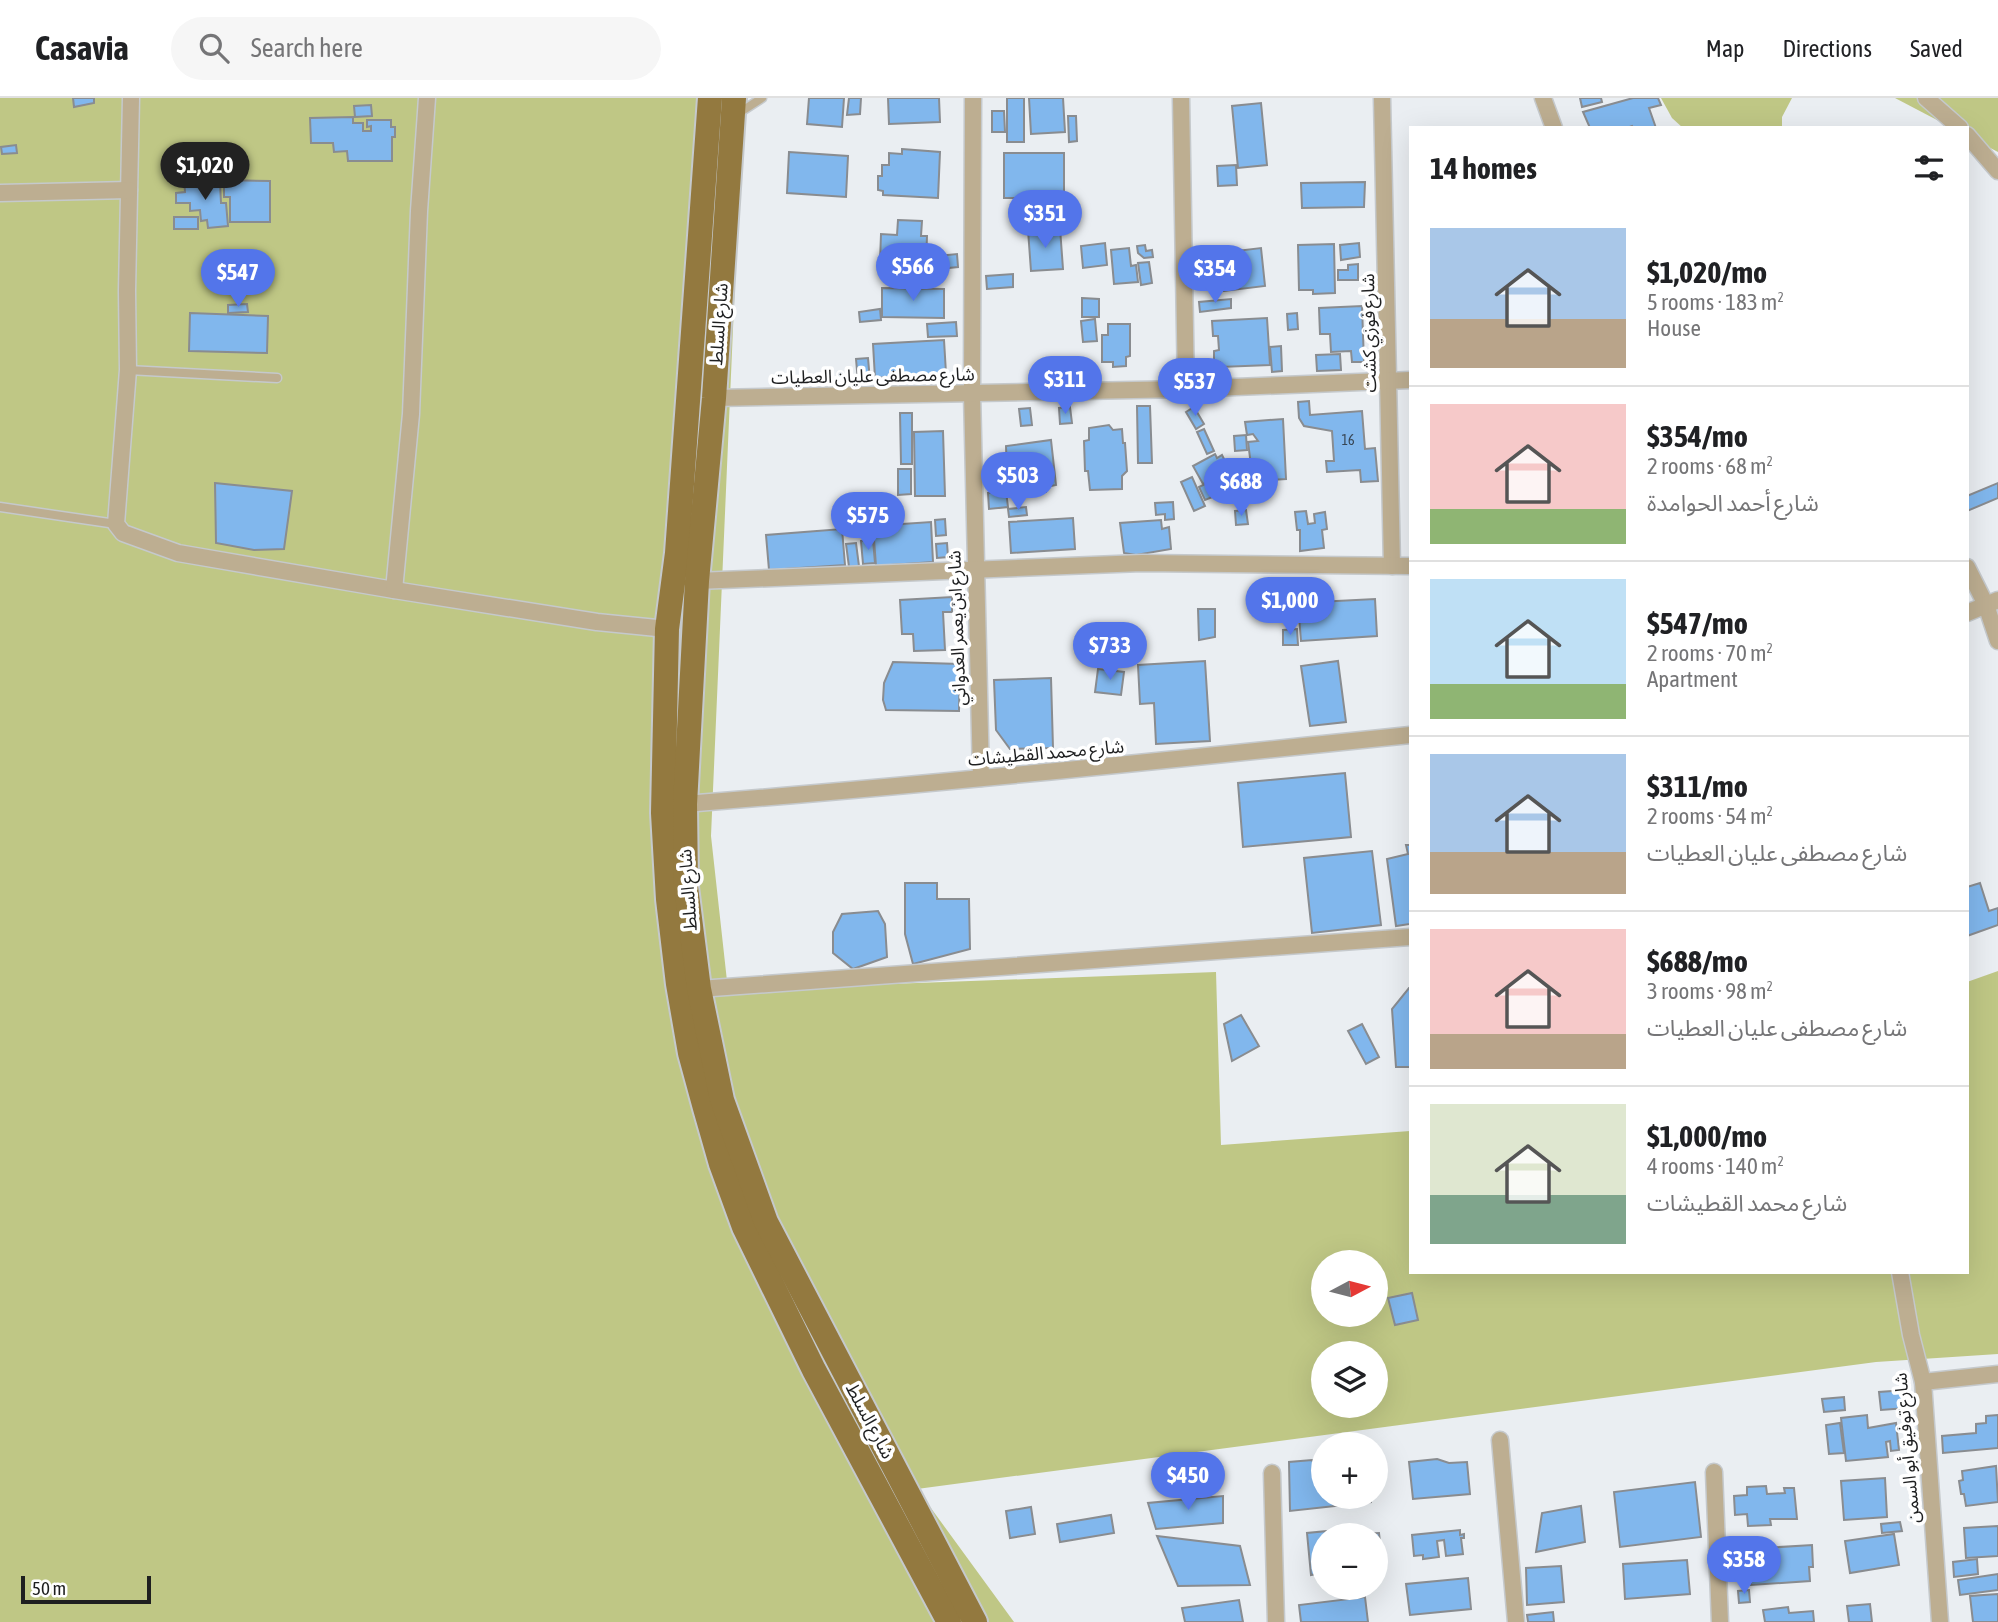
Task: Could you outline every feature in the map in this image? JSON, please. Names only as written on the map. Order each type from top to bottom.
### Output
[{"type":"main road","name":"شارع السلط","points":[[710,98],[677,553],[667,629],[663,813],[668,899],[682,1010],[690,1052],[721,1164],[753,1247],[814,1370],[949,1622]]},
{"type":"main road","name":"شارع السلط","points":[[734,107],[714,398],[697,581],[685,804],[686,887],[699,989],[722,1100],[766,1222],[975,1622]]},
{"type":"street","points":[[131,98],[128,370],[116,524],[123,533],[178,554],[597,622],[667,629]]},
{"type":"street","points":[[394,590],[411,414],[419,211],[427,98]]},
{"type":"street","name":"شارع ابن يعمر العدواني","points":[[973,98],[974,568],[981,778]]},
{"type":"street","points":[[1181,98],[1186,389]]},
{"type":"street","name":"شارع فوزي كشت","points":[[1382,98],[1392,566]]},
{"type":"street","points":[[1543,98],[1553,126]]},
{"type":"street","points":[[1926,98],[1958,126]]},
{"type":"street","points":[[1969,137],[1998,171]]},
{"type":"street","points":[[0,193],[129,190]]},
{"type":"street","name":"شارع مصطفى عليان العطيات","points":[[714,398],[1186,389],[1409,380]]},
{"type":"street","points":[[697,581],[1142,563],[1409,566]]},
{"type":"street","points":[[1969,570],[1992,603],[1998,641]]},
{"type":"street","points":[[1969,612],[1992,603]]},
{"type":"street","name":"شارع محمد القطيشات","points":[[685,804],[1170,761],[1409,735]]},
{"type":"street","points":[[699,989],[1409,937]]},
{"type":"street","name":"شارع توفيق أبو السمن","points":[[1900,1274],[1923,1382],[1940,1622]]},
{"type":"street","points":[[1923,1382],[1998,1374]]},
{"type":"street","points":[[1500,1440],[1516,1622]]},
{"type":"street","points":[[1714,1472],[1720,1622]]},
{"type":"street","points":[[1272,1473],[1276,1622]]},
{"type":"lane","points":[[734,107],[762,98]]},
{"type":"lane","points":[[128,370],[277,378]]},
{"type":"lane","points":[[0,507],[116,524]]},
{"type":"green space","points":[[0,98],[743,98],[711,836],[728,990],[1216,972],[1221,1145],[1409,1131],[1409,1274],[1969,1274],[1969,981],[1998,971],[1998,1354],[1876,1362],[1347,1432],[1311,1432],[1311,1437],[917,1489],[1014,1622],[0,1622]]},
{"type":"green space","points":[[1661,98],[1792,98],[1782,117],[1782,126],[1681,126],[1672,118]]},
{"type":"green space","points":[[1895,98],[1998,98],[1998,152],[1969,137],[1969,126],[1948,126]]},
{"type":"building","points":[[73,98],[94,98],[94,103],[74,107]]},
{"type":"building","points":[[809,98],[844,98],[842,127],[807,124]]},
{"type":"building","points":[[849,98],[861,98],[860,114],[847,115]]},
{"type":"building","points":[[888,98],[939,98],[940,122],[889,124]]},
{"type":"building","points":[[1007,98],[1024,98],[1024,142],[1007,142]]},
{"type":"building","points":[[1029,98],[1063,98],[1065,132],[1031,134]]},
{"type":"building","points":[[1580,98],[1601,98],[1602,102],[1582,107]]},
{"type":"building","points":[[1633,98],[1658,98],[1661,105],[1649,108],[1655,126],[1589,126],[1583,112]]},
{"type":"building","points":[[1261,103],[1267,165],[1238,168],[1232,106]]},
{"type":"building","points":[[371,105],[372,116],[355,117],[354,106]]},
{"type":"building","points":[[992,111],[1004,111],[1005,132],[992,132]]},
{"type":"building","points":[[1068,116],[1076,116],[1077,141],[1069,142]]},
{"type":"building","points":[[353,117],[353,123],[363,123],[363,131],[371,131],[371,126],[367,127],[367,120],[391,120],[391,127],[395,127],[395,137],[392,137],[392,161],[348,161],[347,151],[334,152],[333,143],[311,143],[310,118]]},
{"type":"building","points":[[16,145],[17,153],[2,154],[1,147]]},
{"type":"building","points":[[902,149],[940,152],[938,198],[883,195],[883,191],[878,190],[878,176],[882,176],[882,165],[889,165],[889,153],[902,154]]},
{"type":"building","points":[[789,152],[848,156],[846,197],[787,193]]},
{"type":"building","points":[[1004,153],[1064,153],[1064,193],[1041,193],[1041,211],[1026,211],[1026,198],[1004,198]]},
{"type":"building","points":[[1236,165],[1237,185],[1218,186],[1217,166]]},
{"type":"building","points":[[200,177],[200,184],[220,183],[221,203],[226,203],[228,226],[208,228],[207,220],[201,221],[200,210],[190,211],[190,203],[176,203],[176,193],[185,192],[184,178]]},
{"type":"building","points":[[224,180],[270,181],[270,222],[230,222],[230,197],[224,197]]},
{"type":"building","points":[[1365,182],[1364,207],[1302,208],[1301,183]]},
{"type":"building","points":[[174,217],[198,217],[198,229],[174,229]]},
{"type":"building","points":[[898,220],[922,221],[921,236],[927,236],[926,263],[880,262],[881,234],[897,235]]},
{"type":"building","points":[[1060,228],[1063,269],[1031,271],[1028,230]]},
{"type":"building","points":[[1105,243],[1107,265],[1083,268],[1081,246]]},
{"type":"building","points":[[1359,243],[1360,257],[1341,260],[1340,245]]},
{"type":"building","points":[[1334,244],[1335,293],[1313,294],[1313,290],[1299,290],[1298,245]]},
{"type":"building","points":[[1145,245],[1146,251],[1152,250],[1153,257],[1144,258],[1138,253],[1137,246]]},
{"type":"building","points":[[1129,248],[1131,266],[1136,265],[1138,282],[1114,284],[1111,250]]},
{"type":"building","points":[[1261,248],[1265,286],[1224,291],[1219,253]]},
{"type":"building","points":[[957,254],[958,267],[939,269],[938,256]]},
{"type":"building","points":[[1149,262],[1152,283],[1141,285],[1138,263]]},
{"type":"building","points":[[1358,264],[1358,280],[1338,280],[1338,270],[1348,270],[1348,265]]},
{"type":"building","points":[[1013,274],[1013,287],[987,289],[986,276]]},
{"type":"building","points":[[882,288],[944,289],[944,318],[882,317]]},
{"type":"building","points":[[1082,298],[1099,299],[1099,317],[1082,317]]},
{"type":"building","points":[[1231,299],[1231,308],[1200,312],[1199,302]]},
{"type":"building","points":[[247,304],[248,312],[228,313],[228,305]]},
{"type":"building","points":[[1362,306],[1364,362],[1352,362],[1351,351],[1331,352],[1330,334],[1320,334],[1319,308]]},
{"type":"building","points":[[880,309],[881,320],[860,322],[859,312]]},
{"type":"building","points":[[190,313],[268,316],[267,353],[189,351]]},
{"type":"building","points":[[1297,313],[1298,329],[1288,330],[1287,314]]},
{"type":"building","points":[[1267,318],[1270,365],[1220,367],[1220,362],[1214,362],[1214,351],[1219,350],[1218,336],[1213,336],[1212,321]]},
{"type":"building","points":[[1095,319],[1097,341],[1083,342],[1081,321]]},
{"type":"building","points":[[956,322],[957,336],[928,337],[927,324]]},
{"type":"building","points":[[1108,324],[1130,324],[1130,356],[1126,357],[1126,366],[1113,367],[1113,362],[1102,362],[1102,335],[1108,335]]},
{"type":"building","points":[[944,340],[946,373],[875,378],[873,344]]},
{"type":"building","points":[[1281,346],[1282,371],[1272,372],[1270,347]]},
{"type":"building","points":[[1340,354],[1341,370],[1317,371],[1316,355]]},
{"type":"building","points":[[868,358],[870,381],[858,382],[856,359]]},
{"type":"building","points":[[1309,401],[1310,415],[1362,411],[1365,449],[1375,448],[1378,481],[1361,482],[1360,470],[1327,472],[1326,461],[1334,461],[1332,431],[1304,426],[1299,418],[1298,402]]},
{"type":"building","points":[[1137,406],[1150,406],[1152,463],[1138,463]]},
{"type":"building","points":[[1070,407],[1072,423],[1060,424],[1059,408]]},
{"type":"building","points":[[1194,407],[1204,424],[1196,429],[1186,412]]},
{"type":"building","points":[[1030,408],[1032,425],[1021,426],[1019,409]]},
{"type":"building","points":[[900,413],[912,413],[912,464],[901,464]]},
{"type":"building","points":[[1283,419],[1286,479],[1253,481],[1248,442],[1258,441],[1253,434],[1247,435],[1245,422]]},
{"type":"building","points":[[1109,425],[1113,430],[1122,429],[1125,443],[1127,471],[1122,476],[1122,489],[1090,490],[1088,471],[1085,471],[1084,441],[1089,440],[1089,428]]},
{"type":"building","points":[[1204,429],[1214,451],[1207,454],[1197,432]]},
{"type":"building","points":[[943,431],[945,496],[915,496],[914,432]]},
{"type":"building","points":[[1246,435],[1247,450],[1235,451],[1234,436]]},
{"type":"building","points":[[1051,440],[1056,485],[1046,487],[1046,492],[1024,495],[1024,490],[1010,490],[1009,485],[1013,482],[1012,475],[1007,476],[1006,446]]},
{"type":"building","points":[[1215,454],[1217,458],[1222,455],[1229,469],[1203,484],[1193,466]]},
{"type":"building","points":[[898,469],[911,469],[911,494],[898,495]]},
{"type":"building","points":[[1192,477],[1205,506],[1194,511],[1181,482]]},
{"type":"building","points":[[1209,482],[1215,496],[1205,500],[1199,487]]},
{"type":"building","points":[[215,483],[292,491],[284,549],[254,550],[216,543]]},
{"type":"building","points":[[1998,483],[1998,498],[1969,510],[1969,495]]},
{"type":"building","points":[[1006,491],[1008,507],[989,509],[988,493]]},
{"type":"building","points":[[1173,502],[1174,519],[1165,520],[1165,514],[1156,515],[1155,503]]},
{"type":"building","points":[[1026,507],[1027,515],[1009,517],[1008,509]]},
{"type":"building","points":[[1246,510],[1248,524],[1236,525],[1235,511]]},
{"type":"building","points":[[1306,511],[1308,524],[1315,523],[1314,514],[1325,512],[1327,529],[1322,530],[1324,548],[1300,551],[1300,530],[1297,530],[1295,512]]},
{"type":"building","points":[[1073,518],[1075,549],[1011,553],[1009,522]]},
{"type":"building","points":[[945,519],[946,535],[936,536],[935,520]]},
{"type":"building","points":[[1161,520],[1162,529],[1169,527],[1171,549],[1136,555],[1124,553],[1120,523]]},
{"type":"building","points":[[931,522],[933,562],[876,566],[873,526]]},
{"type":"building","points":[[842,529],[845,565],[769,570],[766,535]]},
{"type":"building","points":[[873,540],[875,563],[863,564],[861,541]]},
{"type":"building","points":[[856,543],[859,566],[849,567],[846,544]]},
{"type":"building","points":[[947,543],[948,557],[937,558],[936,544]]},
{"type":"building","points":[[952,597],[952,612],[943,612],[945,650],[914,651],[913,634],[902,634],[900,600]]},
{"type":"building","points":[[1375,599],[1377,636],[1301,641],[1298,603]]},
{"type":"building","points":[[1198,609],[1215,609],[1215,637],[1199,640]]},
{"type":"building","points":[[1297,629],[1298,645],[1283,645],[1283,630]]},
{"type":"building","points":[[1205,661],[1210,741],[1156,744],[1154,703],[1140,704],[1138,665]]},
{"type":"building","points":[[1338,661],[1346,722],[1310,726],[1301,666]]},
{"type":"building","points":[[893,662],[960,664],[959,711],[886,710],[883,700],[884,683]]},
{"type":"building","points":[[1098,669],[1124,672],[1121,695],[1095,692]]},
{"type":"building","points":[[1051,678],[1053,748],[1010,749],[996,730],[994,680]]},
{"type":"building","points":[[1345,773],[1351,837],[1243,847],[1238,783]]},
{"type":"building","points":[[1406,845],[1409,845],[1409,924],[1396,926],[1387,859],[1408,854]]},
{"type":"building","points":[[1372,851],[1381,925],[1312,933],[1304,858]]},
{"type":"building","points":[[905,883],[937,883],[937,899],[969,899],[970,949],[913,964],[905,934]]},
{"type":"building","points":[[1980,883],[1989,911],[1998,908],[1998,925],[1969,935],[1969,886]]},
{"type":"building","points":[[878,911],[885,924],[887,957],[853,969],[833,953],[833,932],[842,914]]},
{"type":"building","points":[[1409,988],[1409,1067],[1396,1067],[1392,1009]]},
{"type":"building","points":[[1241,1015],[1259,1046],[1232,1061],[1224,1024]]},
{"type":"building","points":[[1362,1024],[1379,1057],[1366,1064],[1348,1031]]},
{"type":"building","points":[[1412,1293],[1418,1320],[1395,1325],[1388,1298]]},
{"type":"building","points":[[1906,1390],[1907,1408],[1881,1410],[1879,1392]]},
{"type":"building","points":[[1844,1397],[1845,1410],[1824,1412],[1822,1399]]},
{"type":"building","points":[[1867,1415],[1868,1428],[1896,1423],[1899,1450],[1891,1451],[1890,1441],[1886,1442],[1888,1457],[1846,1461],[1841,1418]]},
{"type":"building","points":[[1998,1415],[1998,1448],[1943,1453],[1942,1436],[1976,1433],[1976,1424],[1986,1423],[1986,1416]]},
{"type":"building","points":[[1840,1423],[1844,1453],[1829,1454],[1826,1425]]},
{"type":"building","points":[[1437,1459],[1449,1463],[1467,1462],[1470,1494],[1413,1499],[1409,1462]]},
{"type":"building","points":[[1311,1460],[1311,1509],[1290,1511],[1289,1462]]},
{"type":"building","points":[[1996,1466],[1998,1502],[1966,1506],[1959,1481],[1963,1480],[1962,1471]]},
{"type":"building","points":[[1885,1478],[1887,1517],[1844,1520],[1841,1481]]},
{"type":"building","points":[[1695,1482],[1701,1537],[1620,1547],[1614,1492]]},
{"type":"building","points":[[1766,1486],[1767,1494],[1785,1493],[1784,1488],[1794,1488],[1797,1519],[1770,1519],[1771,1525],[1748,1526],[1747,1514],[1735,1515],[1734,1496],[1747,1495],[1747,1487]]},
{"type":"building","points":[[1223,1496],[1223,1523],[1156,1529],[1148,1503]]},
{"type":"building","points":[[1581,1506],[1585,1542],[1536,1552],[1542,1513]]},
{"type":"building","points":[[1031,1507],[1035,1534],[1010,1538],[1006,1511]]},
{"type":"building","points":[[1111,1515],[1114,1533],[1060,1542],[1057,1524]]},
{"type":"building","points":[[1900,1522],[1902,1531],[1882,1533],[1881,1524]]},
{"type":"building","points":[[1998,1526],[1998,1556],[1966,1558],[1964,1528]]},
{"type":"building","points":[[1460,1530],[1460,1535],[1464,1534],[1464,1538],[1461,1538],[1463,1554],[1446,1556],[1444,1540],[1437,1541],[1439,1557],[1423,1559],[1423,1555],[1414,1556],[1412,1535]]},
{"type":"building","points":[[1307,1533],[1311,1533],[1311,1575]]},
{"type":"building","points":[[1894,1534],[1899,1565],[1850,1573],[1845,1541]]},
{"type":"building","points":[[1157,1536],[1240,1546],[1250,1585],[1178,1586]]},
{"type":"building","points":[[1812,1545],[1813,1567],[1809,1567],[1810,1581],[1751,1585],[1748,1549]]},
{"type":"building","points":[[1977,1559],[1978,1574],[1954,1577],[1953,1562]]},
{"type":"building","points":[[1687,1560],[1690,1594],[1625,1599],[1623,1564]]},
{"type":"building","points":[[1561,1566],[1564,1602],[1527,1605],[1526,1568]]},
{"type":"building","points":[[1998,1574],[1998,1590],[1960,1595],[1958,1580]]},
{"type":"building","points":[[1468,1578],[1471,1609],[1410,1615],[1406,1584]]},
{"type":"building","points":[[1749,1590],[1750,1602],[1739,1603],[1738,1591]]},
{"type":"building","points":[[1998,1594],[1998,1622],[1973,1622],[1970,1596]]},
{"type":"building","points":[[1239,1600],[1243,1622],[1185,1622],[1182,1608]]},
{"type":"building","points":[[1365,1600],[1368,1622],[1301,1622],[1299,1605]]},
{"type":"building","points":[[1870,1604],[1872,1622],[1849,1622],[1847,1606]]},
{"type":"building","points":[[1788,1607],[1789,1613],[1813,1611],[1814,1622],[1765,1622],[1763,1610]]},
{"type":"building","points":[[1553,1612],[1554,1622],[1528,1622],[1527,1615]]}]
